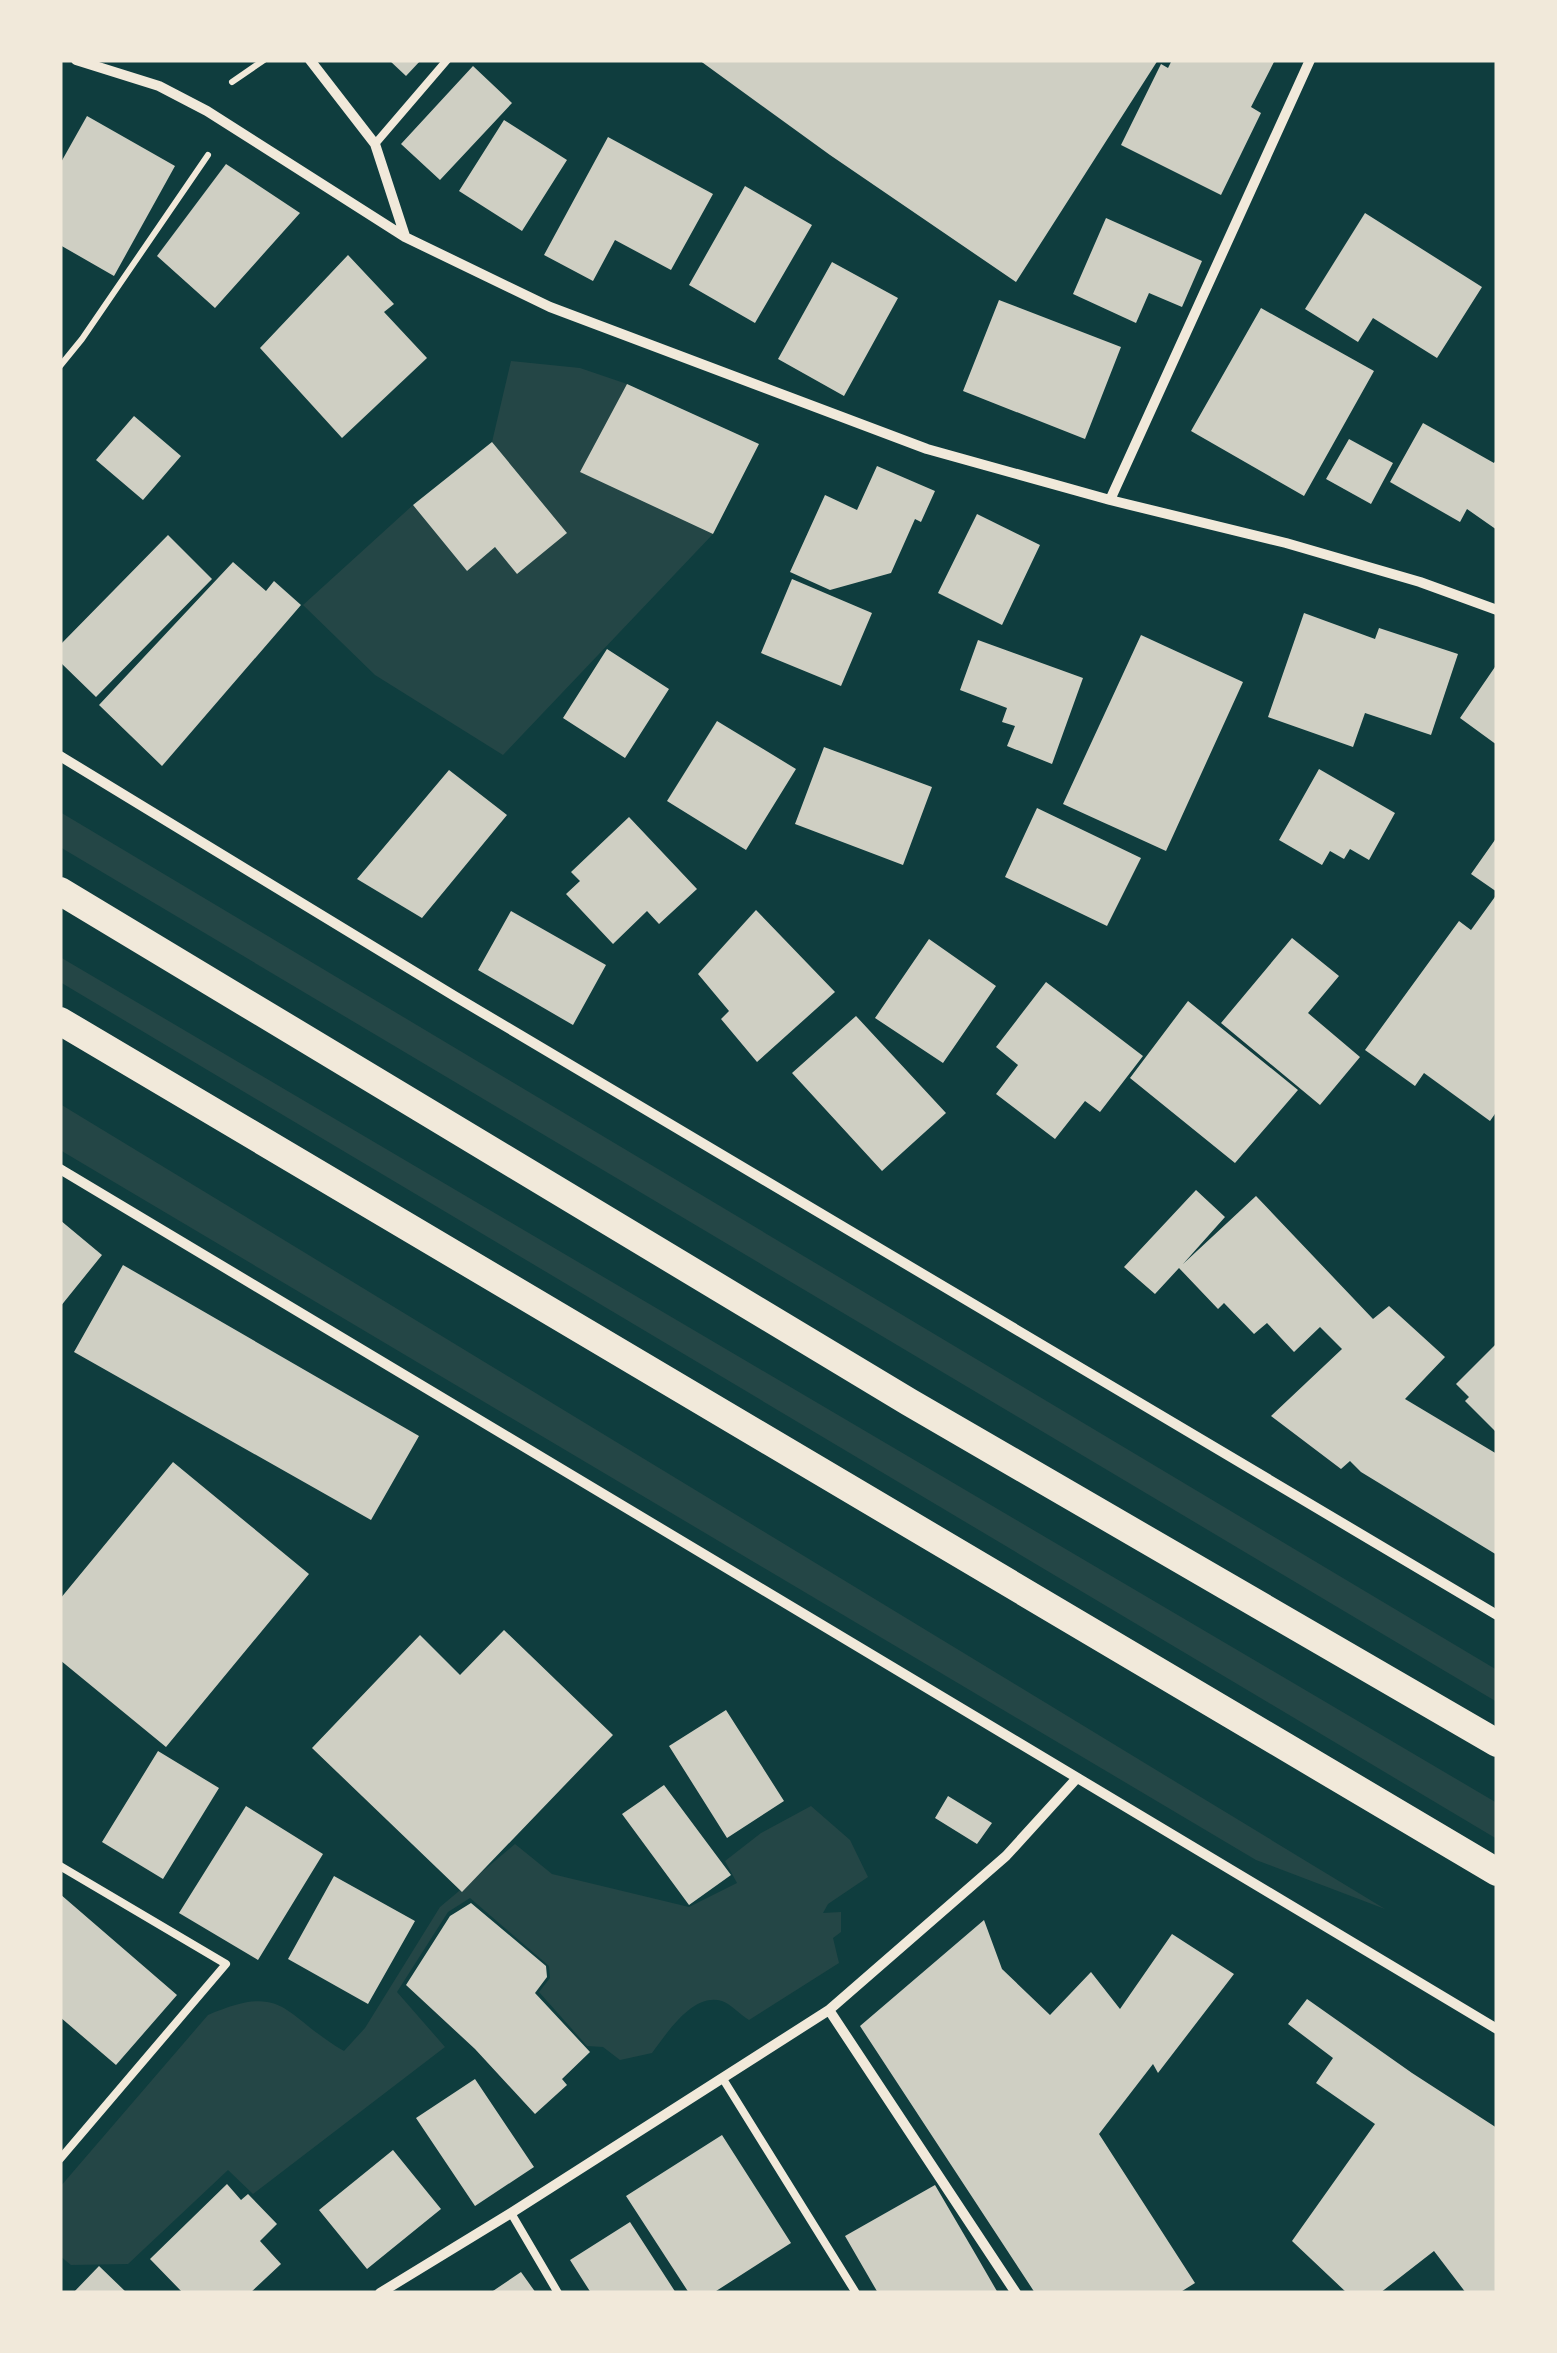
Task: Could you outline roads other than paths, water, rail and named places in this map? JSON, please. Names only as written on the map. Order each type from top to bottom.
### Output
[{"type":"highway","points":[[60,891],[892,1392],[1497,1742]]},
{"type":"highway","points":[[60,1020],[1497,1872]]},
{"type":"street","points":[[76,60],[159,86],[405,237],[550,307],[927,449],[1286,543],[1420,582],[1497,610]]},
{"type":"street","points":[[310,60],[375,144],[405,237]]},
{"type":"street","points":[[1110,500],[1310,60]]},
{"type":"street","points":[[60,756],[472,1008],[1497,1615]]},
{"type":"street","points":[[60,1169],[1497,2029]]},
{"type":"street","points":[[380,2293],[511,2214],[829,2010],[1006,1856],[1077,1778]]},
{"type":"street","points":[[829,2010],[1016,2293]]},
{"type":"lane","points":[[375,144],[448,60]]},
{"type":"lane","points":[[60,1866],[226,1964],[60,2158]]},
{"type":"lane","points":[[723,2079],[856,2293]]},
{"type":"lane","points":[[511,2214],[558,2293]]}]
